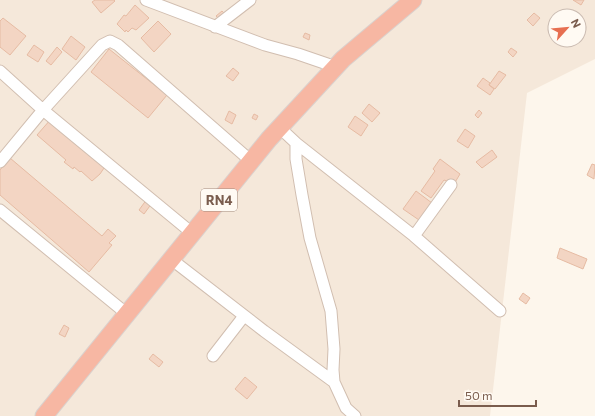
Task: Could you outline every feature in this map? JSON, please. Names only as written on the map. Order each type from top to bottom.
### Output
[{"type":"highway","name":"RN4","points":[[44,416],[251,161],[280,128],[343,59],[413,0]]},
{"type":"street","points":[[146,0],[265,45],[336,67]]},
{"type":"street","points":[[215,27],[250,0]]},
{"type":"street","points":[[0,162],[43,110],[102,45],[110,41],[118,45],[251,161]]},
{"type":"street","points":[[0,71],[43,110],[192,233]]},
{"type":"street","points":[[280,128],[296,143],[414,236],[500,311]]},
{"type":"street","points":[[296,143],[296,159],[310,238],[331,311],[333,334],[332,370],[334,382],[346,408],[355,416]]},
{"type":"street","points":[[414,236],[451,185]]},
{"type":"street","points":[[0,210],[127,314]]},
{"type":"street","points":[[171,259],[244,316],[334,382]]},
{"type":"street","points":[[213,356],[244,316]]},
{"type":"shaded area","points":[[0,0],[595,0],[595,59],[527,93],[490,416],[0,416]]},
{"type":"building","points":[[95,0],[115,1],[101,13],[92,2]]},
{"type":"building","points":[[573,0],[584,0],[581,5]]},
{"type":"building","points":[[135,5],[149,18],[136,30],[132,28],[128,32],[126,30],[125,32],[117,24]]},
{"type":"building","points":[[222,11],[226,15],[220,20],[216,16]]},
{"type":"building","points":[[534,13],[540,18],[533,26],[527,20]]},
{"type":"building","points":[[3,18],[26,36],[10,55],[0,47],[0,21]]},
{"type":"building","points":[[158,21],[171,34],[154,52],[141,38]]},
{"type":"building","points":[[305,33],[310,35],[309,40],[303,37]]},
{"type":"building","points":[[71,36],[85,47],[76,60],[62,49]]},
{"type":"building","points":[[34,45],[44,52],[38,62],[27,55]]},
{"type":"building","points":[[57,47],[62,52],[51,65],[46,61]]},
{"type":"building","points":[[511,48],[517,52],[513,57],[508,52]]},
{"type":"building","points":[[109,49],[167,95],[148,118],[91,72]]},
{"type":"building","points":[[233,68],[239,73],[233,81],[226,76]]},
{"type":"building","points":[[499,71],[506,75],[495,89],[489,85]]},
{"type":"building","points":[[483,78],[490,83],[489,85],[494,89],[490,95],[477,86]]},
{"type":"building","points":[[369,104],[380,113],[372,122],[362,113]]},
{"type":"building","points":[[479,110],[482,113],[478,118],[475,115]]},
{"type":"building","points":[[229,111],[236,115],[232,124],[225,120]]},
{"type":"building","points":[[254,114],[258,116],[256,120],[252,118]]},
{"type":"building","points":[[355,116],[368,125],[361,136],[348,127]]},
{"type":"building","points":[[51,119],[106,165],[100,174],[92,181],[81,171],[80,172],[74,167],[73,169],[64,162],[66,160],[37,135]]},
{"type":"building","points":[[465,129],[475,136],[468,148],[457,141]]},
{"type":"building","points":[[492,150],[497,157],[482,168],[476,162]]},
{"type":"building","points":[[10,158],[102,236],[108,229],[116,236],[109,243],[112,245],[89,272],[0,195],[0,170]]},
{"type":"building","points":[[440,159],[460,174],[454,184],[444,180],[431,198],[421,191],[435,171],[433,169]]},
{"type":"building","points":[[592,164],[595,165],[594,179],[587,175]]},
{"type":"building","points":[[416,191],[432,203],[419,220],[403,209]]},
{"type":"building","points":[[147,199],[152,203],[144,214],[139,210]]},
{"type":"building","points":[[560,248],[587,259],[583,269],[557,258]]},
{"type":"building","points":[[523,293],[530,298],[526,304],[519,299]]},
{"type":"building","points":[[64,325],[69,328],[65,337],[59,334]]},
{"type":"building","points":[[153,354],[163,362],[159,367],[149,359]]},
{"type":"building","points":[[245,377],[257,387],[247,399],[235,389]]}]
